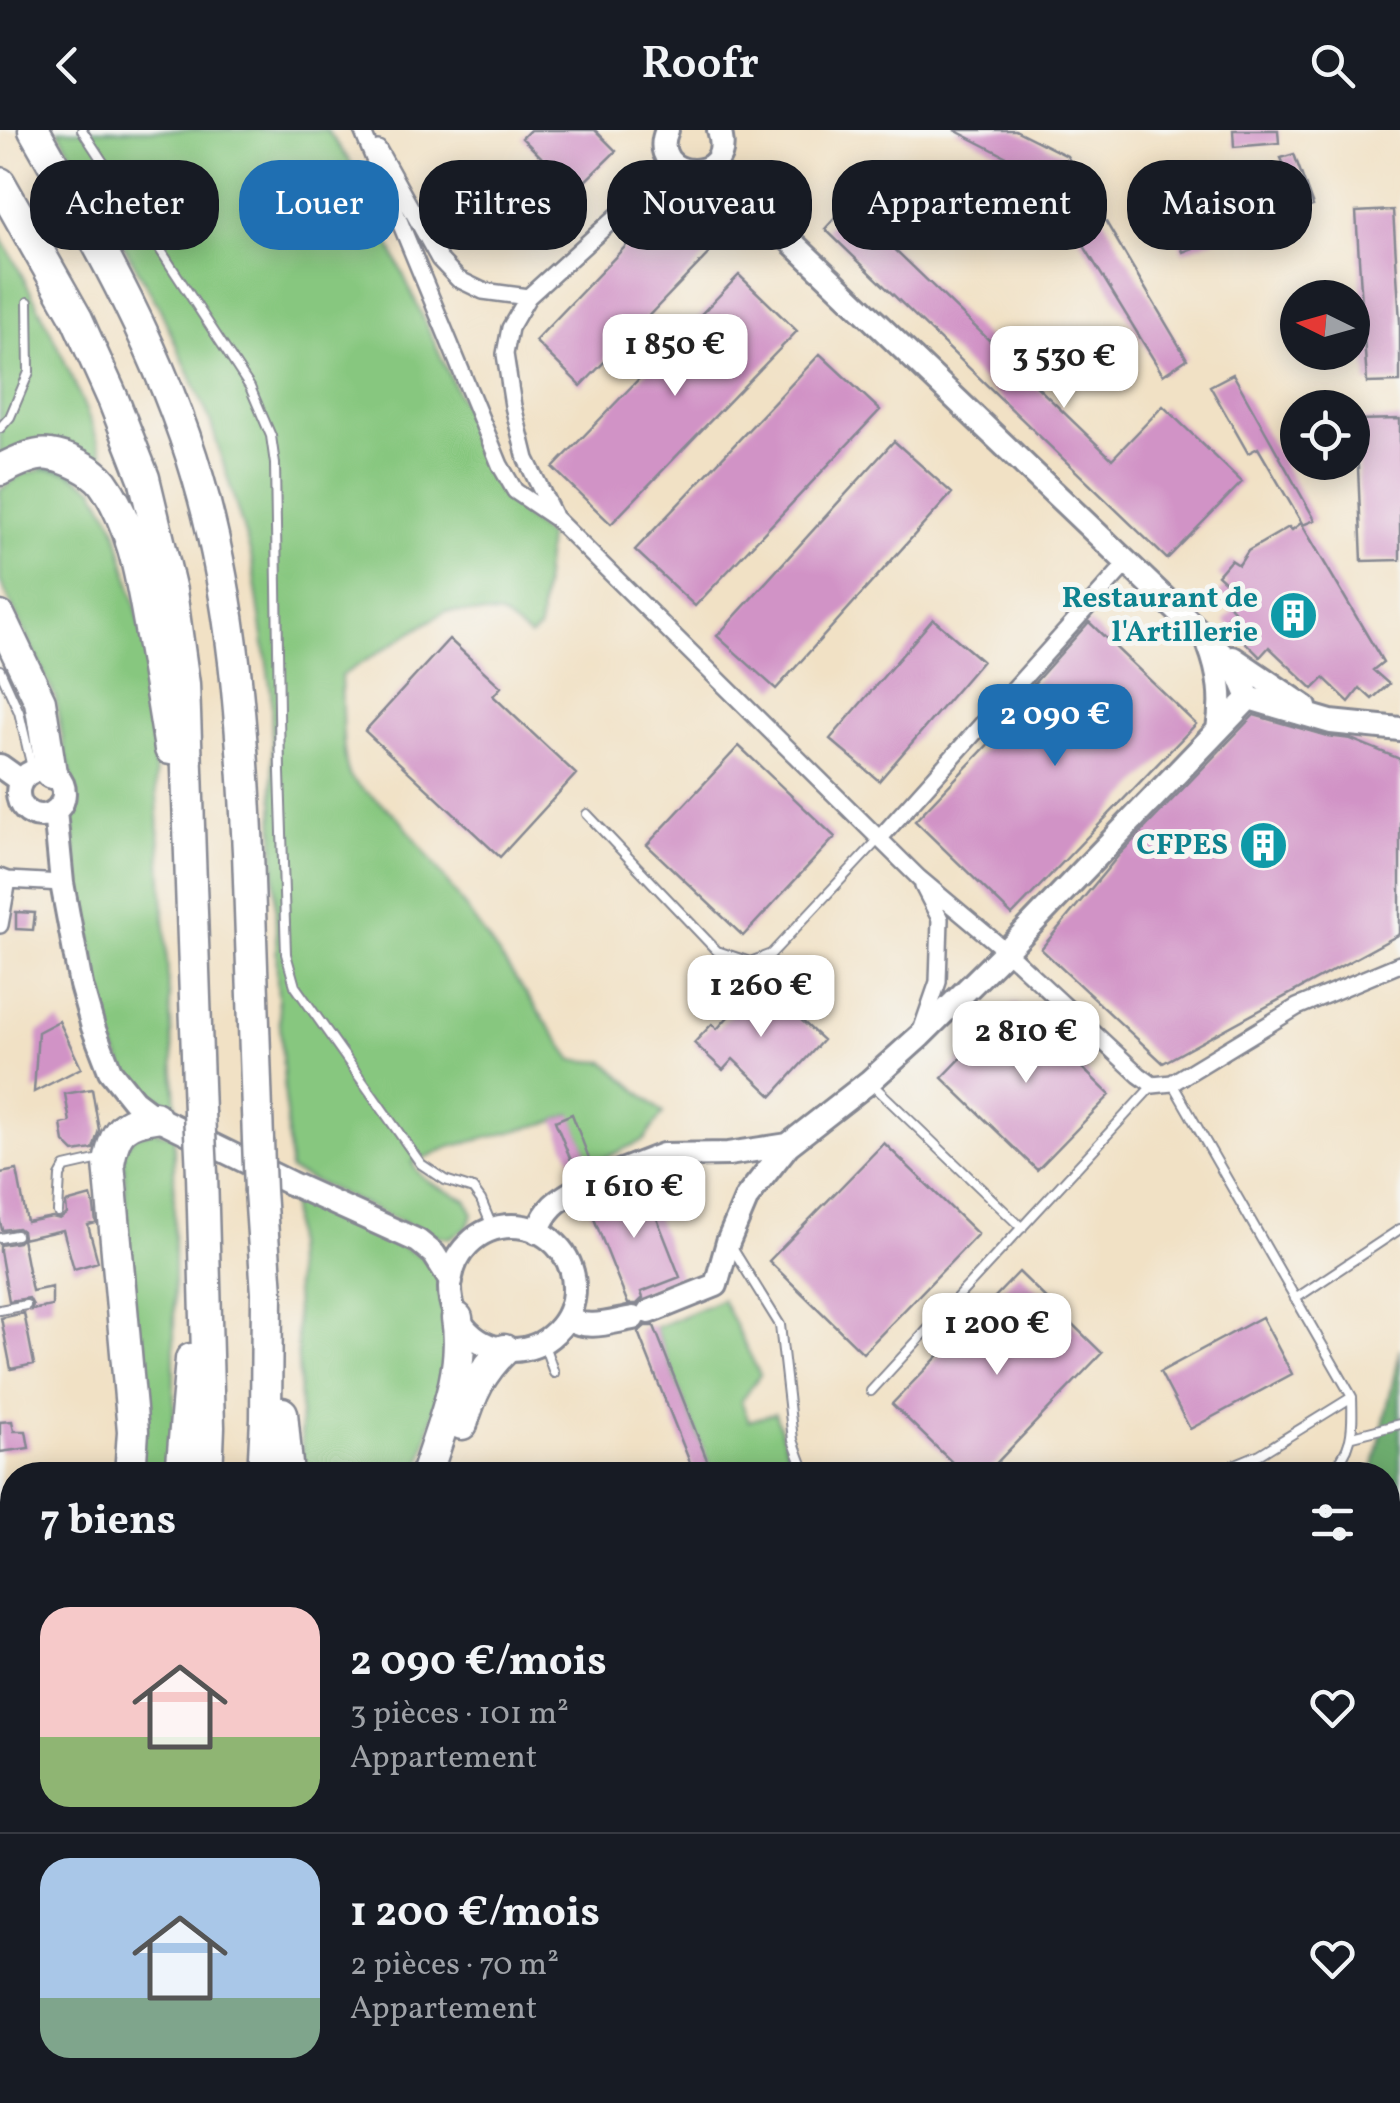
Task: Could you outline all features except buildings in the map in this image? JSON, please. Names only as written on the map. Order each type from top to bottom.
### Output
[{"type":"highway","points":[[34,130],[100,245],[143,331],[198,476],[220,562],[235,660],[244,760],[260,1192],[286,1462]]},
{"type":"highway","points":[[0,183],[76,319],[113,399],[144,478],[170,591],[184,684],[208,1462]]},
{"type":"highway","points":[[0,470],[20,460],[48,454],[100,479],[118,507],[143,589],[193,905]]},
{"type":"highway","points":[[0,617],[40,701],[35,775]]},
{"type":"highway","points":[[131,1462],[133,1431],[109,1163],[118,1132],[130,1121],[155,1116]]},
{"type":"highway","points":[[182,1462],[203,1212]]},
{"type":"highway","points":[[264,1462],[267,1293]]},
{"type":"highway","points":[[430,1462],[460,1360],[458,1318]]},
{"type":"highway","points":[[452,1462],[480,1376],[504,1350]]},
{"type":"street","points":[[364,130],[439,258],[458,278],[483,290],[528,297]]},
{"type":"street","points":[[364,130],[415,265],[500,465],[515,491],[555,518],[919,878],[1006,951],[1139,1075],[1153,1085],[1172,1083],[1296,1007],[1400,964]]},
{"type":"street","points":[[667,130],[665,152],[670,160]]},
{"type":"street","points":[[716,160],[722,140],[719,130]]},
{"type":"street","points":[[555,518],[526,460],[513,406],[506,354],[510,328],[528,297],[607,225]]},
{"type":"street","points":[[800,250],[1206,638],[1237,670],[1248,698]]},
{"type":"street","points":[[879,839],[1127,563]]},
{"type":"street","points":[[1206,638],[1331,722]]},
{"type":"street","points":[[1206,638],[1221,690],[1218,730]]},
{"type":"street","points":[[1248,698],[1331,722],[1400,729]]},
{"type":"street","points":[[567,1318],[590,1326],[641,1315],[716,1285],[747,1197],[788,1145],[870,1082],[920,1036],[1248,698]]},
{"type":"street","points":[[0,766],[60,780],[63,800],[48,816],[22,808],[18,793],[35,775]]},
{"type":"street","points":[[56,811],[62,883],[81,985],[110,1070],[134,1102],[290,1183],[418,1241],[434,1254],[451,1281]]},
{"type":"street","points":[[919,878],[940,919],[938,982],[920,1036]]},
{"type":"street","points":[[0,925],[4,879],[62,883]]},
{"type":"street","points":[[537,1232],[556,1201],[590,1183],[663,1155],[728,1154],[788,1145]]},
{"type":"street","points":[[522,1227],[537,1232],[552,1241],[571,1268],[574,1285],[567,1318],[556,1332],[531,1348],[504,1350],[477,1340],[458,1318],[451,1300],[451,1281],[461,1254],[471,1242],[492,1230],[522,1227]]},
{"type":"street","points":[[418,1241],[471,1242]]},
{"type":"lane","points":[[82,130],[250,387],[271,436],[286,954],[295,986],[422,1164],[445,1180],[473,1189],[492,1230]]},
{"type":"lane","points":[[0,428],[10,417],[29,372],[28,302]]},
{"type":"lane","points":[[0,670],[19,712],[35,775]]},
{"type":"lane","points":[[587,814],[717,951],[750,962],[771,954],[879,839]]},
{"type":"lane","points":[[870,1082],[1022,1228]]},
{"type":"lane","points":[[1172,1083],[1352,1397],[1354,1436],[1339,1462]]},
{"type":"lane","points":[[871,1391],[1153,1085]]},
{"type":"lane","points":[[58,1212],[60,1176],[66,1167],[99,1158],[109,1163]]},
{"type":"lane","points":[[1295,1298],[1400,1229]]},
{"type":"lane","points":[[0,1238],[16,1235]]},
{"type":"lane","points":[[728,1242],[780,1325],[793,1440],[801,1462]]},
{"type":"lane","points":[[0,1310],[26,1305]]},
{"type":"lane","points":[[543,1342],[554,1373]]},
{"type":"lane","points":[[1241,1462],[1352,1397]]},
{"type":"lane","points":[[1354,1436],[1400,1424]]},
{"type":"green space","points":[[58,130],[327,130],[349,160],[239,160],[239,250],[392,250],[507,501],[548,537],[539,630],[530,637],[501,615],[446,611],[341,676],[347,768],[354,781],[402,822],[573,1060],[605,1062],[663,1113],[644,1140],[591,1164],[571,1114],[450,1147],[412,1163],[429,1181],[466,1200],[473,1214],[467,1228],[449,1238],[425,1233],[290,1170],[277,981],[271,692],[251,555],[210,420],[160,309],[126,250],[219,250],[219,160],[75,160]]},
{"type":"green space","points":[[0,235],[62,355],[112,481],[0,458]]},
{"type":"green space","points":[[45,469],[67,472],[94,488],[115,526],[148,653],[176,1106],[151,1095],[125,1070],[111,1042],[78,879],[72,817],[76,792],[55,697],[0,581],[0,490],[22,474]]},
{"type":"green space","points":[[153,1131],[174,1136],[173,1462],[137,1462],[123,1150],[135,1136]]},
{"type":"green space","points":[[291,1198],[418,1254],[437,1267],[443,1314],[452,1339],[421,1462],[302,1462]]},
{"type":"green space","points":[[722,1299],[760,1375],[741,1401],[749,1421],[775,1413],[791,1462],[708,1462],[655,1328]]},
{"type":"green space","points":[[1400,1349],[1400,1462],[1375,1462]]},
{"type":"place","name":"Restaurant de l'Artillerie","points":[[1293,616]]},
{"type":"place","name":"CFPES","points":[[1263,846]]}]
